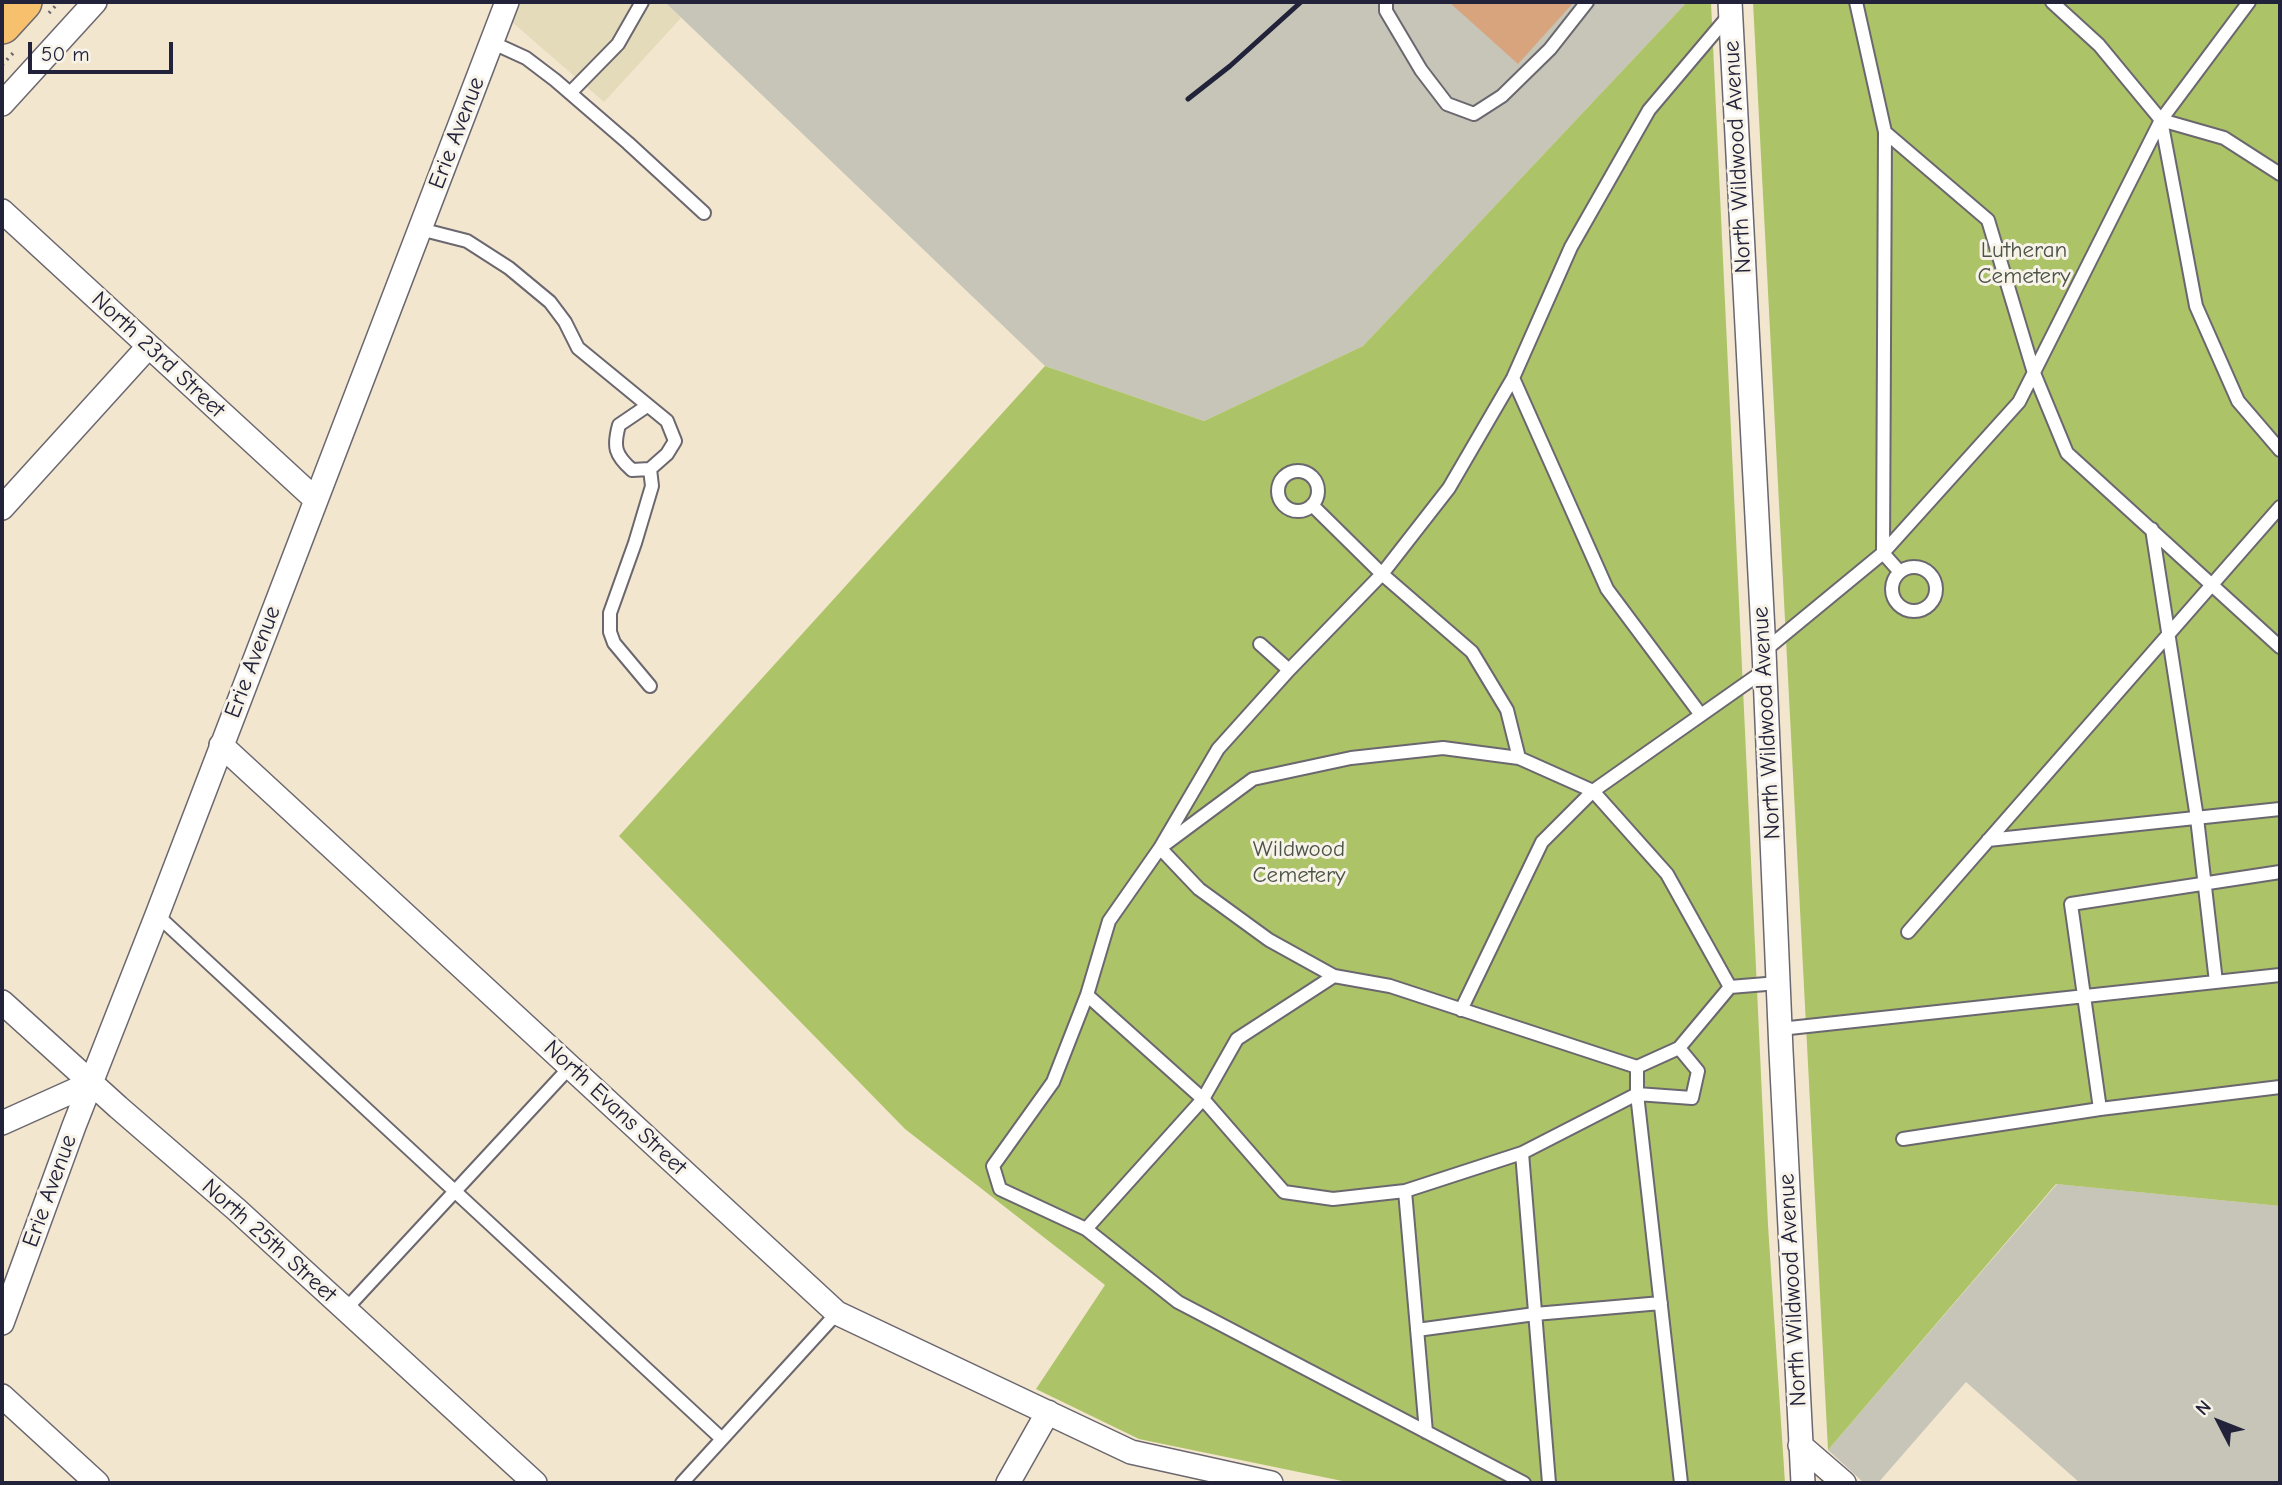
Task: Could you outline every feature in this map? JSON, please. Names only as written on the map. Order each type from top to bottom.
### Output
[{"type":"main road","points":[[2,26],[23,2]]},
{"type":"street","points":[[2,104],[95,2]]},
{"type":"street","name":"Erie Avenue","points":[[2,1323],[74,1126],[507,2]]},
{"type":"street","name":"North Wildwood Avenue","points":[[1731,7],[1803,1483]]},
{"type":"street","name":"North 23rd Street","points":[[2,211],[315,499]]},
{"type":"street","points":[[2,508],[148,347]]},
{"type":"street","name":"North Evans Street","points":[[221,745],[837,1313],[1131,1452],[1211,1477],[1271,1483]]},
{"type":"street","name":"North 25th Street","points":[[2,1002],[237,1210],[535,1483]]},
{"type":"street","points":[[2,1123],[91,1083]]},
{"type":"street","points":[[2,1396],[97,1483]]},
{"type":"street","points":[[1008,1483],[1048,1412]]},
{"type":"street","points":[[1801,1445],[1843,1483]]},
{"type":"lane","points":[[570,93],[618,44],[642,2]]},
{"type":"lane","points":[[1386,2],[1387,11],[1421,70],[1447,104],[1474,114],[1502,96],[1550,49],[1587,2]]},
{"type":"lane","points":[[1856,2],[1885,132],[1883,553],[1899,571]]},
{"type":"lane","points":[[2052,2],[2099,44],[2161,120],[2196,306],[2238,401],[2280,450]]},
{"type":"lane","points":[[1461,1010],[1542,842],[1593,791],[1701,715],[1765,661],[1883,553],[2019,402],[2161,120],[2249,2]]},
{"type":"lane","points":[[1524,1483],[1178,1302],[1086,1229],[1000,1189],[993,1166],[1053,1082],[1087,995],[1108,921],[1160,848],[1218,749],[1289,670],[1382,574],[1449,488],[1513,378],[1571,247],[1649,110],[1731,7]]},
{"type":"lane","points":[[491,42],[526,58],[570,93],[704,213]]},
{"type":"lane","points":[[2161,120],[2224,138],[2280,174]]},
{"type":"lane","points":[[1885,132],[1988,220],[2034,373],[2067,453],[2280,647]]},
{"type":"lane","points":[[420,229],[467,241],[509,268],[550,302],[565,322],[578,348],[667,421],[675,442],[667,454],[650,469],[632,470],[619,459],[615,441],[619,425],[647,406]]},
{"type":"lane","points":[[1513,378],[1607,589],[1701,715]]},
{"type":"lane","points":[[650,469],[652,486],[610,613],[610,632],[614,643],[650,686]]},
{"type":"lane","points":[[1312,505],[1382,574],[1472,652],[1507,710],[1519,758]]},
{"type":"lane","points":[[1908,932],[2280,507]]},
{"type":"lane","points":[[2152,530],[2197,818],[2216,982]]},
{"type":"lane","points":[[1261,644],[1289,670]]},
{"type":"lane","points":[[1160,848],[1253,779],[1351,758],[1443,748],[1519,758],[1593,791],[1667,874],[1730,987]]},
{"type":"lane","points":[[1988,840],[2280,809]]},
{"type":"lane","points":[[1160,848],[1199,889],[1269,940],[1334,976],[1390,986],[1637,1067],[1679,1048],[1730,987],[1778,983]]},
{"type":"lane","points":[[2100,1109],[2071,904],[2280,872]]},
{"type":"lane","points":[[157,915],[722,1439]]},
{"type":"lane","points":[[1780,1029],[2280,975]]},
{"type":"lane","points":[[1086,1229],[1203,1099],[1237,1039],[1334,976]]},
{"type":"lane","points":[[1087,995],[1203,1099],[1284,1192],[1333,1199],[1405,1191],[1522,1153],[1637,1094],[1692,1098],[1698,1071],[1679,1048]]},
{"type":"lane","points":[[345,1310],[570,1067]]},
{"type":"lane","points":[[1637,1067],[1637,1094],[1681,1483]]},
{"type":"lane","points":[[1903,1139],[2100,1109],[2280,1087]]},
{"type":"lane","points":[[1522,1153],[1549,1483]]},
{"type":"lane","points":[[1405,1191],[1426,1432]]},
{"type":"lane","points":[[1417,1330],[1535,1314],[1661,1303]]},
{"type":"lane","points":[[682,1483],[837,1313]]},
{"type":"shaded area","points":[[520,2],[670,2],[668,4],[681,18],[604,102],[512,22]]},
{"type":"shaded area","points":[[1687,2],[1363,346],[1204,421],[1045,366],[667,4]]},
{"type":"shaded area","points":[[2057,1184],[2280,1206],[2280,1483],[2080,1483],[1966,1382],[1878,1483],[1864,1483],[1828,1450]]},
{"type":"green space","name":"Wildwood Cemetery","points":[[1687,2],[1711,2],[1768,1225],[1785,1483],[1352,1483],[1139,1439],[1036,1389],[1105,1285],[905,1129],[619,836],[1045,366],[1204,421],[1363,346]]},
{"type":"green space","name":"Lutheran Cemetery","points":[[1753,2],[2280,2],[2280,1206],[2056,1184],[1828,1450]]},
{"type":"building","points":[[1449,2],[1574,2],[1518,64]]},
{"type":"railway","points":[[1188,99],[1230,66],[1301,2]]}]
